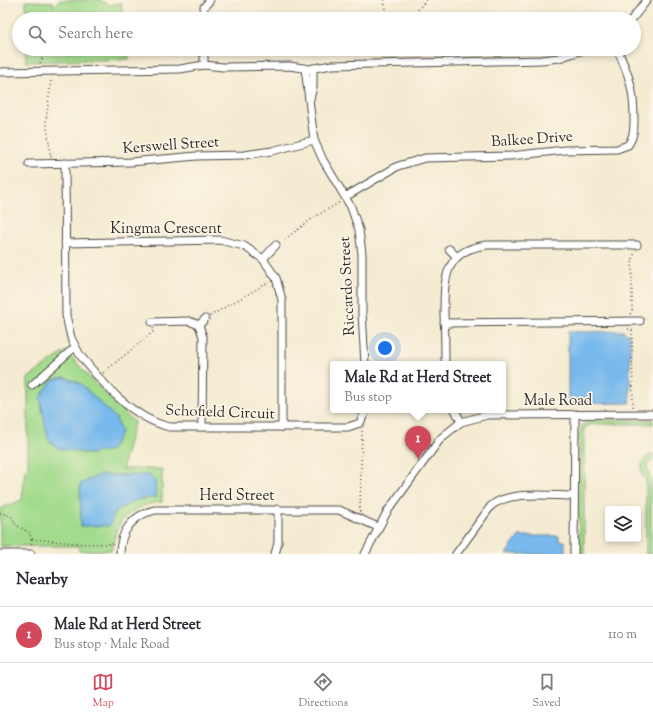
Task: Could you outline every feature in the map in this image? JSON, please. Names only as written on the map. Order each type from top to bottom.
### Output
[{"type":"street","points":[[204,12],[204,7],[210,0]]},
{"type":"street","points":[[638,12],[647,0]]},
{"type":"street","points":[[204,56],[204,65]]},
{"type":"street","points":[[0,72],[180,69],[204,65],[223,67],[290,66],[309,68],[332,65],[541,60],[565,56]]},
{"type":"street","name":"Balkee Drive","points":[[342,199],[398,166],[425,158],[510,156],[565,150],[617,149],[628,145],[633,134],[634,99],[628,72],[620,56]]},
{"type":"street","name":"Riccardo Street","points":[[309,68],[313,87],[310,99],[314,140],[342,199],[355,217],[361,241],[362,313],[365,361]]},
{"type":"street","name":"Kerswell Street","points":[[29,164],[130,162],[197,156],[244,155],[314,140]]},
{"type":"street","name":"Schofield Circuit","points":[[64,163],[66,315],[68,327],[75,347],[99,377],[124,403],[153,423],[169,427],[348,427],[356,425],[362,420],[365,413]]},
{"type":"street","name":"Kingma Crescent","points":[[65,243],[220,240],[244,246],[263,259],[276,278],[282,300],[282,427]]},
{"type":"street","points":[[263,259],[276,245]]},
{"type":"street","points":[[445,361],[445,277],[449,268],[457,257],[468,250],[487,245],[637,245]]},
{"type":"street","points":[[449,249],[457,257]]},
{"type":"street","points":[[199,325],[205,319]]},
{"type":"street","points":[[152,322],[189,321],[199,325]]},
{"type":"street","points":[[444,323],[640,321]]},
{"type":"street","points":[[199,325],[203,338],[202,428]]},
{"type":"street","points":[[32,385],[75,347]]},
{"type":"street","points":[[456,413],[461,422]]},
{"type":"street","points":[[574,554],[575,414]]},
{"type":"street","name":"Male Road","points":[[365,554],[378,527],[441,438],[461,422],[487,415],[653,414]]},
{"type":"street","points":[[456,554],[491,506],[498,500],[512,496],[574,496]]},
{"type":"street","points":[[275,554],[278,543],[278,509]]},
{"type":"street","name":"Herd Street","points":[[120,554],[122,536],[129,524],[148,512],[165,510],[339,510],[378,527]]},
{"type":"street","points":[[1,554],[30,554]]},
{"type":"path","points":[[384,0],[387,12]]},
{"type":"path","points":[[416,12],[426,0]]},
{"type":"path","points":[[40,63],[44,56]]},
{"type":"path","points":[[51,80],[46,120],[52,164]]},
{"type":"path","points":[[285,239],[342,199]]},
{"type":"path","points":[[205,319],[276,278]]},
{"type":"path","points":[[99,377],[154,331],[152,322]]},
{"type":"path","points":[[360,512],[362,431]]},
{"type":"path","points":[[0,513],[11,516],[16,525],[30,533],[32,539],[32,550],[30,554]]},
{"type":"path","points":[[32,539],[85,544],[114,544]]},
{"type":"green space","points":[[59,0],[100,0],[109,5],[121,3],[122,12],[26,12],[26,1],[53,2],[53,6]]},
{"type":"green space","points":[[26,56],[129,56],[129,59],[26,62]]},
{"type":"green space","points":[[66,351],[90,378],[134,422],[122,469],[162,469],[162,502],[142,506],[130,513],[120,523],[111,550],[79,551],[79,546],[0,546],[0,509],[22,500],[25,470],[28,469],[28,378]]},
{"type":"green space","points":[[590,420],[653,420],[653,424],[596,424],[590,425],[584,429],[584,554],[579,554],[579,435],[582,425]]},
{"type":"green space","points":[[650,454],[653,454],[653,459],[648,463],[647,469],[651,479],[651,554],[646,554],[646,479],[642,475],[642,463]]},
{"type":"water","points":[[624,331],[630,337],[630,403],[568,404],[568,332]]},
{"type":"water","points":[[64,377],[80,383],[116,418],[121,433],[111,450],[89,454],[57,448],[48,439],[40,397],[52,380]]},
{"type":"water","points":[[99,475],[149,475],[155,481],[156,497],[137,500],[116,511],[109,526],[81,526],[80,484]]},
{"type":"water","points":[[519,536],[559,536],[559,541],[565,541],[565,554],[506,554]]},
{"type":"place","name":"Male Rd at Herd Street","points":[[418,459]]}]
